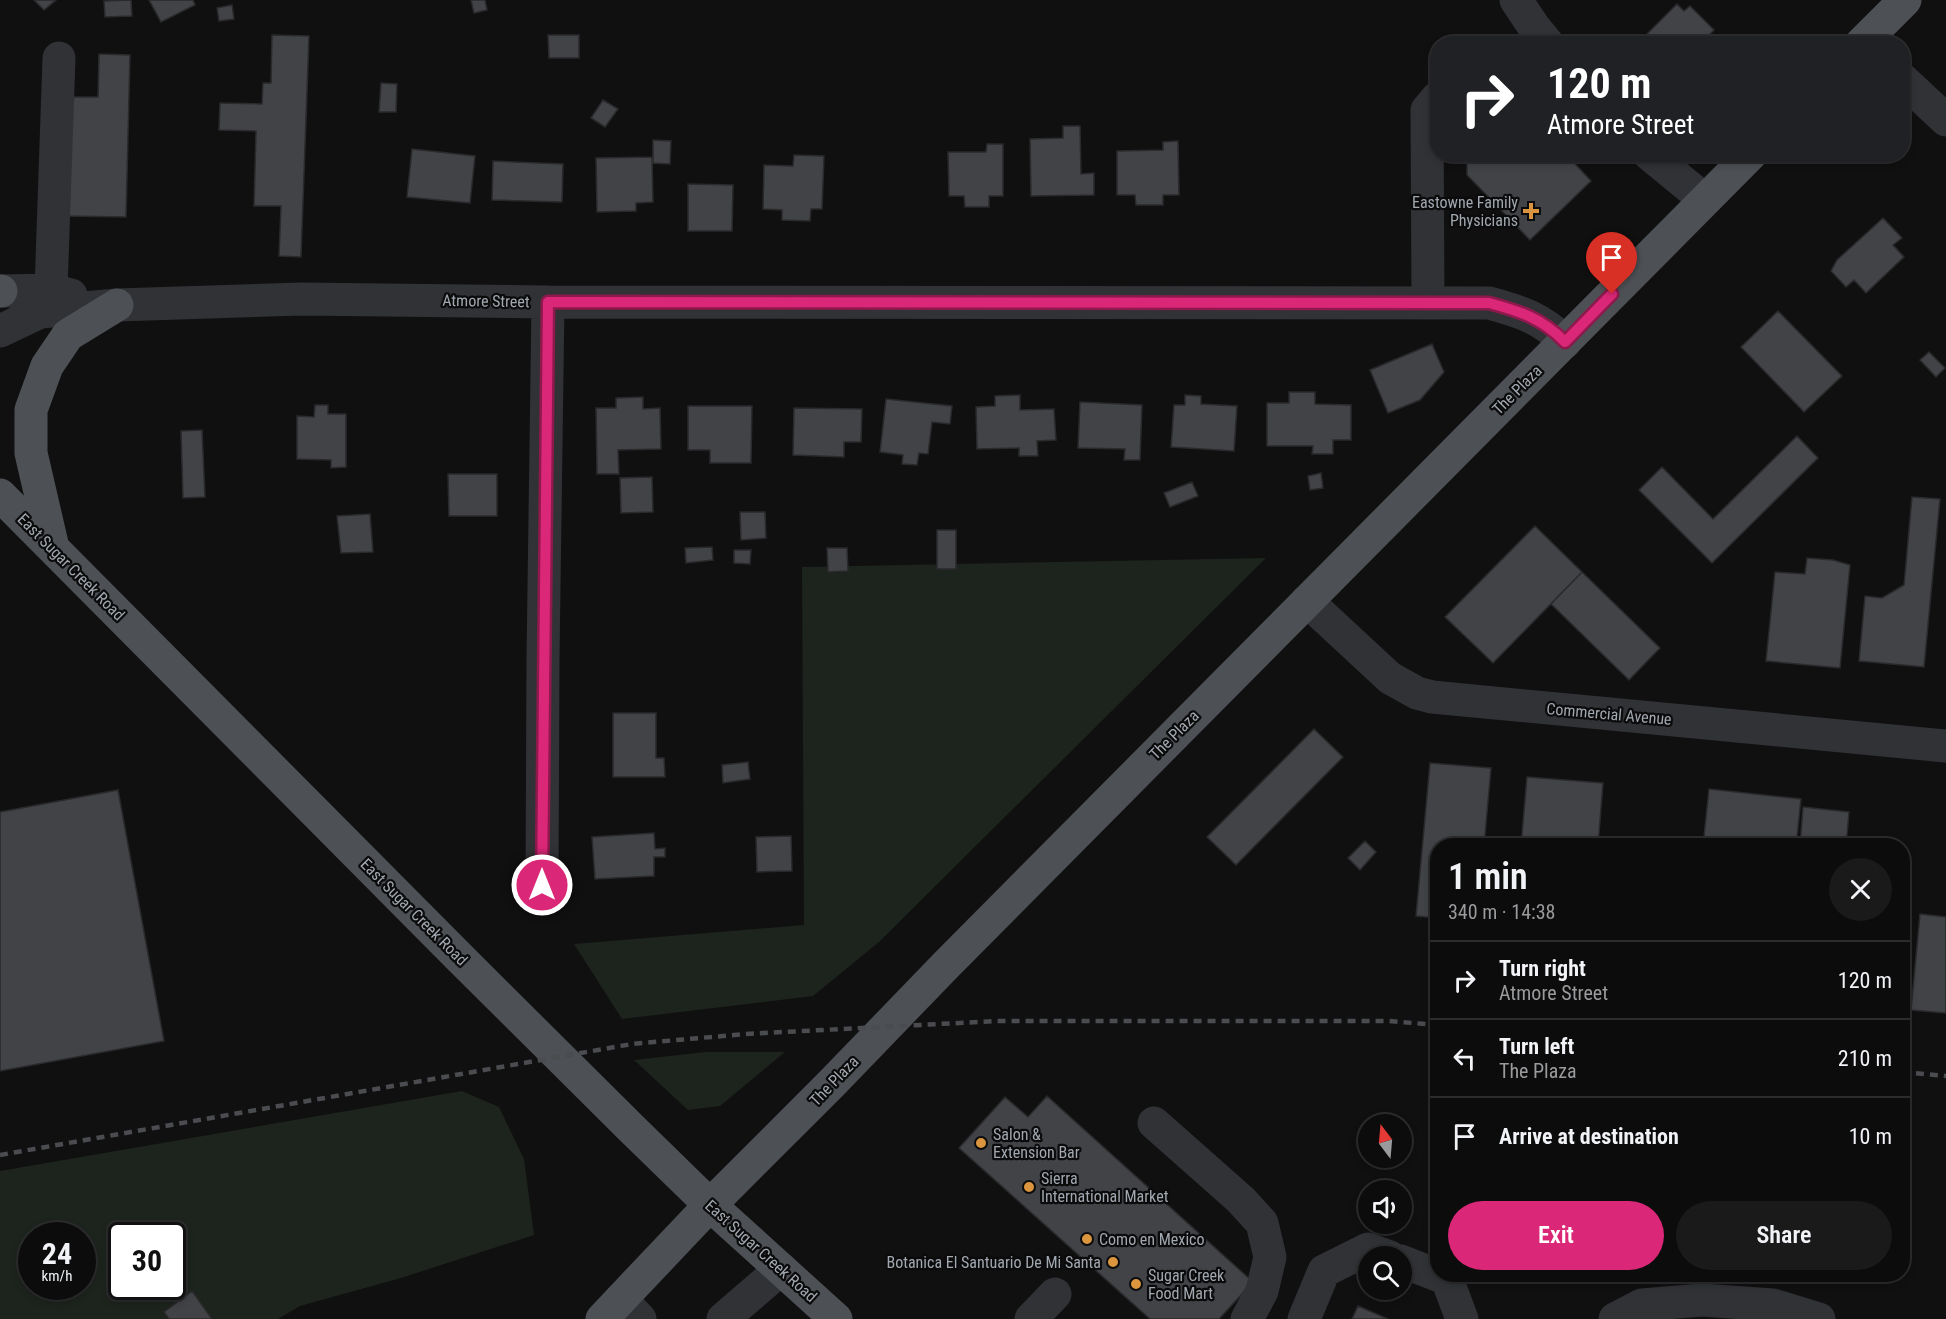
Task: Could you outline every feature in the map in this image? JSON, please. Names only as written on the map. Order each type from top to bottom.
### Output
[{"type":"main road","points":[[1870,36],[1905,0]]},
{"type":"main road","name":"The Plaza","points":[[621,1312],[710,1205],[1743,162]]},
{"type":"main road","points":[[53,548],[31,453],[32,410],[47,366],[68,334],[117,305]]},
{"type":"main road","name":"East Sugar Creek Road","points":[[0,495],[630,1127],[710,1205],[836,1319]]},
{"type":"street","points":[[1516,0],[1541,36]]},
{"type":"street","points":[[51,290],[59,58]]},
{"type":"street","points":[[1910,86],[1946,120]]},
{"type":"street","points":[[1428,302],[1426,110],[1430,106]]},
{"type":"street","points":[[1659,162],[1705,200]]},
{"type":"street","name":"Atmore Street","points":[[0,291],[51,290],[117,305]]},
{"type":"street","name":"Atmore Street","points":[[0,331],[40,312],[117,305],[302,299],[548,302],[1428,302],[1489,303],[1523,312],[1552,328],[1565,342]]},
{"type":"street","points":[[542,885],[548,302]]},
{"type":"street","name":"Commercial Avenue","points":[[1307,601],[1390,678],[1417,693],[1432,697],[1946,746]]},
{"type":"street","points":[[1154,1123],[1241,1200],[1262,1223],[1270,1257],[1262,1291],[1247,1319]]},
{"type":"street","points":[[1304,1319],[1324,1271],[1358,1253]]},
{"type":"street","points":[[1412,1265],[1430,1272]]},
{"type":"street","points":[[723,1319],[781,1269]]},
{"type":"street","points":[[1448,1282],[1462,1319]]},
{"type":"street","points":[[1031,1319],[1055,1294]]},
{"type":"street","points":[[1616,1319],[1642,1305],[1702,1300],[1773,1305],[1819,1319]]},
{"type":"shaded area","points":[[1266,558],[879,942],[813,996],[622,1019],[574,944],[804,925],[802,567]]},
{"type":"shaded area","points":[[705,1052],[785,1052],[720,1106],[688,1110],[634,1060]]},
{"type":"shaded area","points":[[462,1091],[499,1107],[524,1159],[534,1235],[401,1278],[300,1306],[278,1319],[0,1319],[0,1171]]},
{"type":"building","points":[[34,0],[56,0],[44,10]]},
{"type":"building","points":[[131,0],[132,16],[105,17],[104,1]]},
{"type":"building","points":[[149,0],[193,0],[195,5],[161,22]]},
{"type":"building","points":[[471,0],[485,0],[487,10],[474,13]]},
{"type":"building","points":[[1677,4],[1684,11],[1690,6],[1714,30],[1708,36],[1645,36]]},
{"type":"building","points":[[232,5],[234,19],[219,21],[217,8]]},
{"type":"building","points":[[272,35],[309,36],[301,257],[279,256],[281,206],[254,206],[256,131],[219,130],[220,103],[262,104],[263,83],[271,83]]},
{"type":"building","points":[[548,35],[579,35],[579,58],[549,58]]},
{"type":"building","points":[[99,54],[130,55],[126,217],[66,216],[69,97],[98,97]]},
{"type":"building","points":[[381,83],[397,84],[396,112],[379,112]]},
{"type":"building","points":[[603,100],[618,109],[605,127],[591,118]]},
{"type":"building","points":[[1063,126],[1080,126],[1081,174],[1094,173],[1094,195],[1031,196],[1030,139],[1063,138]]},
{"type":"building","points":[[653,140],[671,141],[670,164],[653,163]]},
{"type":"building","points":[[1178,141],[1179,195],[1163,195],[1163,205],[1136,205],[1135,195],[1117,195],[1117,151],[1163,150],[1163,142]]},
{"type":"building","points":[[987,144],[1003,144],[1003,196],[989,196],[989,207],[965,207],[964,196],[949,196],[948,152],[986,152]]},
{"type":"building","points":[[412,149],[475,156],[470,203],[407,197]]},
{"type":"building","points":[[794,155],[824,156],[822,209],[811,209],[810,221],[782,220],[782,210],[763,209],[764,165],[793,166]]},
{"type":"building","points":[[652,157],[653,202],[636,203],[636,211],[597,212],[596,158]]},
{"type":"building","points":[[493,161],[563,164],[562,202],[492,200]]},
{"type":"building","name":"Eastowne Family Physicians","points":[[1467,162],[1573,162],[1591,181],[1530,240],[1467,175]]},
{"type":"building","points":[[688,184],[733,185],[732,231],[688,231]]},
{"type":"building","points":[[1883,218],[1902,238],[1893,245],[1904,257],[1866,293],[1854,280],[1846,287],[1831,271],[1837,260]]},
{"type":"building","points":[[1778,311],[1842,376],[1804,412],[1741,347]]},
{"type":"building","points":[[1432,344],[1444,372],[1420,400],[1388,413],[1370,370]]},
{"type":"building","points":[[1929,352],[1945,368],[1936,377],[1920,360]]},
{"type":"building","points":[[1289,392],[1315,392],[1315,404],[1351,405],[1351,440],[1333,440],[1333,454],[1312,454],[1313,446],[1267,446],[1267,403],[1289,403]]},
{"type":"building","points":[[1020,395],[1020,410],[1054,409],[1056,440],[1037,441],[1038,456],[1019,456],[1019,448],[977,449],[976,407],[995,406],[995,396]]},
{"type":"building","points":[[1185,395],[1201,396],[1201,404],[1237,406],[1234,451],[1171,447],[1174,405],[1185,405]]},
{"type":"building","points":[[643,397],[643,409],[660,408],[661,449],[618,450],[619,474],[597,474],[596,408],[616,408],[616,398]]},
{"type":"building","points":[[886,399],[952,406],[950,424],[932,422],[928,454],[919,453],[917,465],[902,464],[903,455],[880,452]]},
{"type":"building","points":[[1080,402],[1142,405],[1140,460],[1124,460],[1125,449],[1078,448]]},
{"type":"building","points":[[315,405],[328,405],[328,414],[346,414],[346,467],[331,468],[331,460],[297,459],[297,416],[314,417]]},
{"type":"building","points":[[688,406],[752,406],[751,463],[710,463],[710,450],[688,450]]},
{"type":"building","points":[[794,408],[862,409],[861,442],[844,442],[844,457],[793,455]]},
{"type":"building","points":[[202,430],[205,497],[183,498],[181,431]]},
{"type":"building","points":[[1797,436],[1818,458],[1712,563],[1639,490],[1662,467],[1713,519]]},
{"type":"building","points":[[1321,473],[1323,488],[1310,490],[1308,476]]},
{"type":"building","points":[[448,474],[497,474],[497,516],[449,516]]},
{"type":"building","points":[[652,477],[653,512],[621,513],[620,478]]},
{"type":"building","points":[[1192,482],[1198,496],[1170,507],[1164,493]]},
{"type":"building","points":[[1912,497],[1940,499],[1924,667],[1859,661],[1865,596],[1882,598],[1904,585]]},
{"type":"building","points":[[740,512],[765,512],[766,538],[741,540]]},
{"type":"building","points":[[370,514],[373,552],[341,553],[337,516]]},
{"type":"building","points":[[1535,526],[1582,572],[1493,663],[1445,617]]},
{"type":"building","points":[[937,530],[956,530],[956,569],[937,569]]},
{"type":"building","points":[[712,547],[713,560],[686,563],[685,548]]},
{"type":"building","points":[[827,548],[847,548],[848,571],[828,572]]},
{"type":"building","points":[[734,550],[751,550],[750,564],[734,563]]},
{"type":"building","points":[[1807,558],[1833,560],[1850,565],[1840,668],[1766,661],[1775,572],[1805,574]]},
{"type":"building","points":[[1582,572],[1660,648],[1629,680],[1551,604]]},
{"type":"building","points":[[613,713],[656,713],[656,758],[664,758],[665,777],[613,777]]},
{"type":"building","points":[[1314,729],[1343,757],[1236,865],[1207,837]]},
{"type":"building","points":[[748,762],[750,779],[723,783],[722,765]]},
{"type":"building","points":[[1430,763],[1491,768],[1485,838],[1430,838],[1430,917],[1416,916]]},
{"type":"building","points":[[1527,777],[1603,783],[1599,838],[1522,838]]},
{"type":"building","points":[[1709,789],[1801,799],[1797,838],[1704,838]]},
{"type":"building","points":[[118,790],[164,1041],[0,1071],[0,812]]},
{"type":"building","points":[[1803,807],[1849,812],[1847,838],[1801,838]]},
{"type":"building","points":[[654,833],[655,849],[665,848],[665,857],[654,857],[654,876],[595,879],[592,837]]},
{"type":"building","points":[[791,836],[792,871],[757,872],[756,837]]},
{"type":"building","points":[[1365,841],[1376,852],[1360,870],[1348,858]]},
{"type":"building","points":[[1920,914],[1946,917],[1946,1013],[1911,1010]]},
{"type":"building","points":[[1047,1096],[1253,1282],[1219,1319],[1150,1319],[959,1148],[1005,1097],[1028,1117]]},
{"type":"building","points":[[192,1291],[212,1319],[169,1319],[164,1312],[180,1300],[186,1300],[186,1296]]},
{"type":"building","points":[[1358,1306],[1388,1319],[1352,1319]]},
{"type":"railway","points":[[0,1155],[632,1044],[745,1034],[997,1021],[1389,1021],[1430,1024]]},
{"type":"railway","points":[[1910,1073],[1946,1076]]},
{"type":"place","name":"Eastowne Family Physicians","points":[[1531,211]]},
{"type":"place","name":"Salon & Extension Bar","points":[[981,1143]]},
{"type":"place","name":"Sierra International Market","points":[[1029,1187]]},
{"type":"place","name":"Como en Mexico","points":[[1087,1239]]},
{"type":"place","name":"Botanica El Santuario De Mi Santa","points":[[1113,1262]]},
{"type":"place","name":"Sugar Creek Food Mart","points":[[1136,1284]]},
{"type":"route","points":[[542,885],[548,302],[1489,303],[1523,312],[1552,328],[1565,342],[1612,294]]}]
